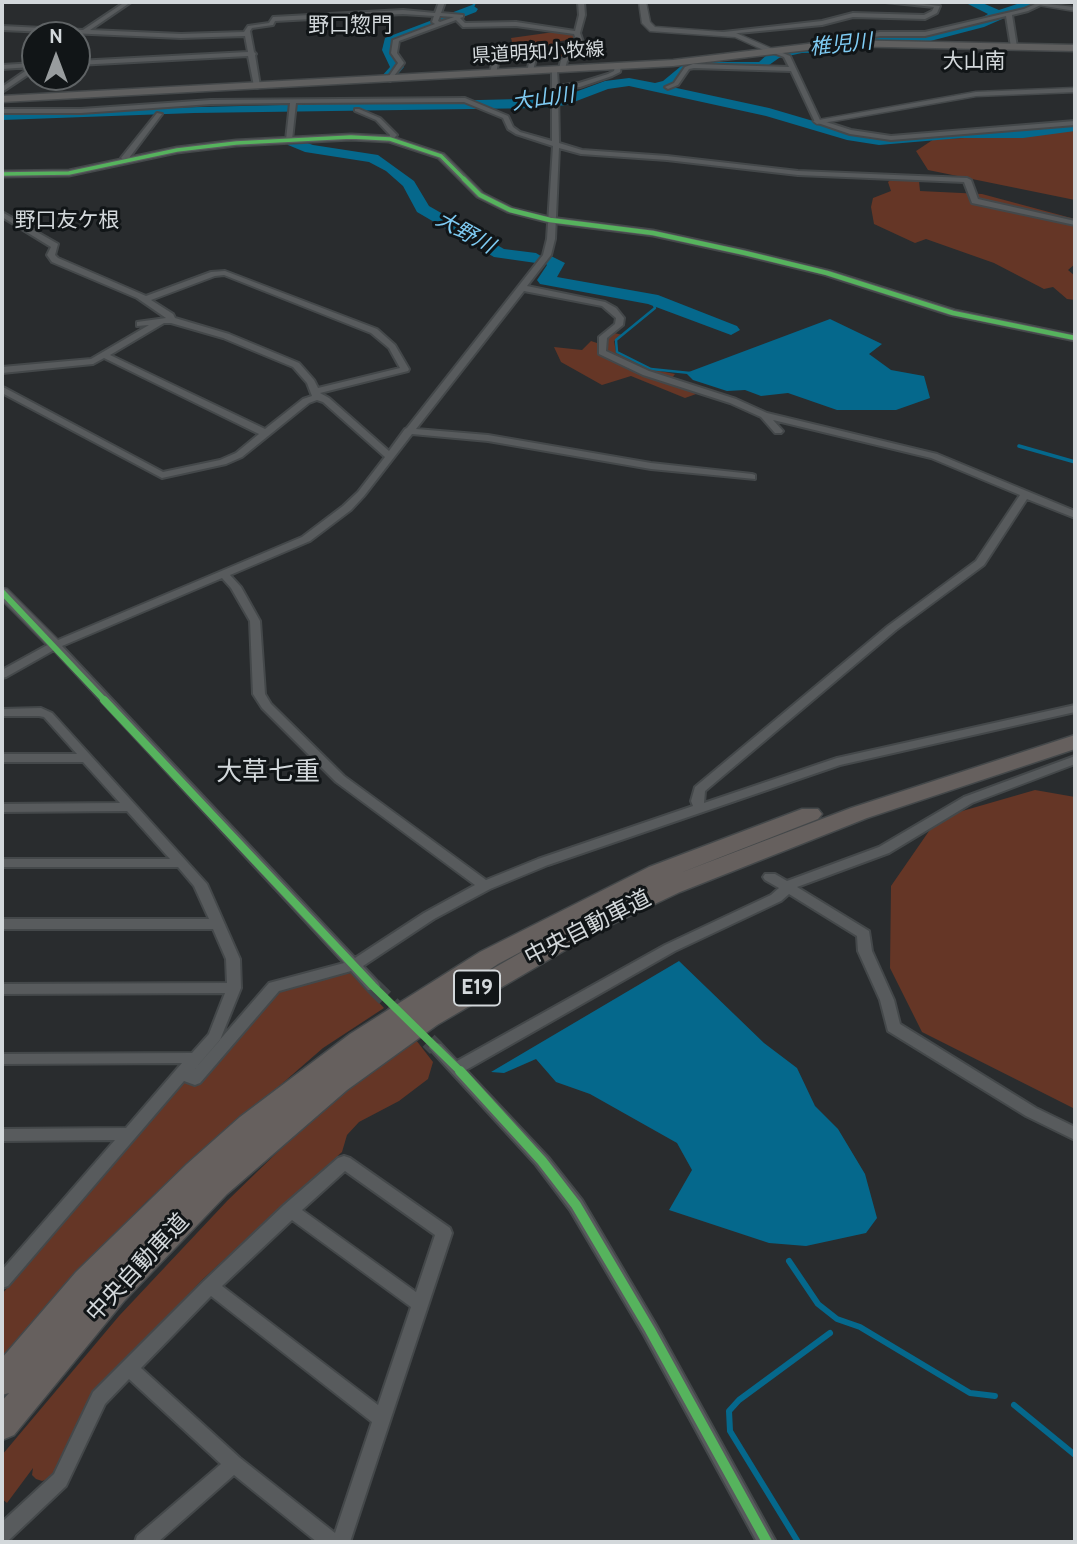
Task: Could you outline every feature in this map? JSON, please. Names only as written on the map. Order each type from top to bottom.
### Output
[{"type":"highway","name":"中央自動車道","points":[[2,1381],[88,1281],[145,1222],[250,1125],[360,1041],[489,958],[573,912],[740,839],[1075,726]]},
{"type":"highway","name":"中央自動車道","points":[[2,1425],[113,1292],[217,1186],[337,1083],[428,1018],[587,926],[670,887],[859,813],[1075,742]]},
{"type":"main road","name":"県道明知小牧線","points":[[2,99],[558,70],[777,52],[804,46],[859,42],[1075,48]]},
{"type":"street","points":[[91,28],[128,2]]},
{"type":"street","points":[[440,24],[435,22],[442,2]]},
{"type":"street","points":[[2,675],[55,645],[287,548],[321,529],[361,494],[388,455],[547,255],[551,239],[556,145],[554,88],[558,70],[564,60],[581,45],[578,33],[582,15],[581,2]]},
{"type":"street","points":[[642,2],[646,23],[653,29],[718,33],[745,38],[787,56],[817,121],[858,134],[891,138],[1075,123]]},
{"type":"street","points":[[718,33],[822,23],[853,15],[925,17],[935,12],[937,6],[888,2]]},
{"type":"street","points":[[804,46],[880,34],[925,34],[1009,14],[1040,2],[1075,9]]},
{"type":"street","points":[[257,86],[250,27],[271,24],[273,19],[439,13],[458,16]]},
{"type":"street","points":[[1009,14],[1014,47]]},
{"type":"street","points":[[458,16],[463,25],[516,24],[578,33]]},
{"type":"street","points":[[390,79],[401,62],[394,53],[396,40],[458,16]]},
{"type":"street","points":[[2,28],[21,29]]},
{"type":"street","points":[[91,31],[181,36],[249,34]]},
{"type":"street","points":[[91,62],[253,54]]},
{"type":"street","points":[[493,73],[496,57],[533,58],[530,71]]},
{"type":"street","points":[[2,67],[21,66]]},
{"type":"street","points":[[554,88],[580,85],[610,75],[617,72],[618,66]]},
{"type":"street","points":[[668,88],[676,83],[687,68],[693,66],[793,69]]},
{"type":"street","points":[[2,90],[21,76]]},
{"type":"street","points":[[817,121],[976,94],[1075,90]]},
{"type":"street","points":[[2,111],[81,111],[182,104],[470,104],[506,117],[510,128],[518,133],[581,152],[667,158],[782,172],[967,180],[975,201],[1075,223]]},
{"type":"street","points":[[289,140],[292,105]]},
{"type":"street","points":[[357,110],[377,119],[394,135],[390,139]]},
{"type":"street","points":[[129,160],[125,158],[159,114]]},
{"type":"street","points":[[2,174],[69,173],[218,145],[289,140],[390,139],[441,156],[480,195],[497,206],[550,220],[653,233],[745,253],[827,273],[953,313],[1075,338]]},
{"type":"street","points":[[2,214],[55,246],[51,255],[55,260],[145,299],[170,316],[106,356],[93,361],[2,370]]},
{"type":"street","points":[[2,390],[162,475],[223,462],[239,455],[316,395],[405,369],[392,347],[374,331],[225,274],[214,274],[145,299]]},
{"type":"street","points":[[523,288],[605,304],[620,318],[619,326],[603,337],[602,352],[646,373],[733,401],[764,415],[910,448],[1075,515]]},
{"type":"street","points":[[140,324],[167,320],[226,336],[282,358],[305,374],[316,395],[326,400],[388,455]]},
{"type":"street","points":[[106,356],[267,434]]},
{"type":"street","points":[[764,415],[778,430]]},
{"type":"street","points":[[408,431],[488,438],[650,466],[752,477]]},
{"type":"street","points":[[700,807],[697,801],[699,790],[892,628],[980,563],[1024,496]]},
{"type":"street","points":[[224,574],[236,587],[255,621],[259,694],[266,706],[340,779],[485,886]]},
{"type":"street","points":[[2,592],[55,645],[373,986]]},
{"type":"street","points":[[182,1075],[195,1079],[274,987],[355,965],[429,916],[485,886],[543,862],[700,807],[883,750],[1075,709]]},
{"type":"street","points":[[2,712],[41,712],[48,715],[200,884],[233,959],[234,988],[215,1036],[2,1281]]},
{"type":"street","points":[[2,758],[86,758]]},
{"type":"street","points":[[457,1068],[670,948],[776,898],[785,888],[884,850],[968,800],[1075,760]]},
{"type":"street","points":[[2,808],[130,807]]},
{"type":"street","points":[[2,863],[179,863]]},
{"type":"street","points":[[770,877],[864,934],[864,951],[887,1000],[893,1027],[1031,1112],[1075,1134]]},
{"type":"street","points":[[2,925],[216,924]]},
{"type":"street","points":[[2,989],[234,988]]},
{"type":"street","points":[[436,1048],[542,1161],[576,1205],[650,1330],[766,1542]]},
{"type":"street","points":[[2,1059],[196,1058]]},
{"type":"street","points":[[5,1139],[130,1134]]},
{"type":"street","points":[[2,1534],[60,1480],[99,1398],[210,1286],[344,1162],[444,1233],[341,1542]]},
{"type":"street","points":[[290,1210],[421,1305]]},
{"type":"street","points":[[210,1286],[382,1419]]},
{"type":"street","points":[[130,1369],[234,1464],[331,1542]]},
{"type":"street","points":[[145,1542],[234,1464]]},
{"type":"shaded area","points":[[561,31],[576,33],[572,39],[556,42],[579,51],[578,57],[554,56],[512,42],[511,38]]},
{"type":"shaded area","points":[[1075,130],[1075,200],[928,170],[916,151],[934,139],[1023,136]]},
{"type":"shaded area","points":[[893,178],[919,181],[920,191],[982,194],[1075,219],[1075,264],[1068,270],[1075,276],[1075,300],[1067,299],[1053,287],[1044,289],[994,263],[926,239],[915,243],[874,224],[871,207],[873,198],[891,191],[888,182]]},
{"type":"shaded area","points":[[614,333],[623,335],[614,341],[616,352],[650,369],[675,374],[669,382],[699,393],[685,398],[631,376],[602,385],[561,362],[554,347],[582,350],[591,341],[606,346],[608,338]]},
{"type":"shaded area","points":[[1035,790],[1075,797],[1075,1109],[922,1032],[890,968],[891,886],[938,818]]},
{"type":"shaded area","points":[[351,973],[384,1008],[323,1048],[147,1201],[69,1281],[2,1362],[2,1294],[185,1081],[195,1085],[273,993],[301,981]]},
{"type":"shaded area","points":[[416,1040],[433,1062],[428,1079],[399,1101],[359,1122],[347,1135],[342,1152],[203,1279],[92,1396],[54,1477],[42,1481],[36,1479],[32,1475],[33,1468],[7,1503],[2,1499],[2,1455],[119,1316],[228,1200],[323,1108]]},
{"type":"water","points":[[830,319],[882,344],[869,354],[891,370],[924,376],[930,398],[896,410],[837,410],[788,393],[761,396],[745,390],[727,391],[693,380],[686,373]]},
{"type":"water","points":[[679,961],[764,1043],[797,1068],[815,1106],[838,1129],[865,1174],[877,1218],[866,1233],[806,1246],[769,1243],[669,1210],[692,1170],[677,1143],[590,1094],[556,1082],[536,1059],[504,1073],[491,1072]]},
{"type":"waterway","points":[[472,9],[475,2]]},
{"type":"waterway","points":[[970,2],[998,14]]},
{"type":"waterway","name":"椎児川","points":[[998,14],[1035,2]]},
{"type":"waterway","points":[[439,22],[472,9]]},
{"type":"waterway","name":"椎児川","points":[[655,88],[668,84],[686,66],[762,66],[775,55],[802,49],[844,48],[873,41],[915,41],[980,24],[998,14]]},
{"type":"waterway","points":[[388,77],[397,67],[389,50],[390,41],[434,24]]},
{"type":"waterway","name":"大山川","points":[[2,116],[62,116],[194,109],[541,104],[561,102],[605,85],[629,82],[655,88]]},
{"type":"waterway","name":"大山川","points":[[655,88],[769,112],[852,137],[879,141],[961,134],[1023,134],[1075,127]]},
{"type":"waterway","name":"大野川","points":[[293,142],[310,149],[373,158],[391,168],[409,184],[423,209],[500,253],[536,258]]},
{"type":"waterway","name":"大野川","points":[[551,261],[557,263],[546,280],[652,299],[731,330]]},
{"type":"waterway","points":[[652,299],[655,308],[616,340],[617,352],[651,369],[690,373]]},
{"type":"waterway","points":[[1019,446],[1075,462]]},
{"type":"waterway","points":[[789,1261],[818,1304],[837,1319],[860,1327],[970,1393],[995,1396]]},
{"type":"waterway","points":[[798,1542],[730,1431],[729,1411],[739,1400],[830,1333]]},
{"type":"waterway","points":[[1014,1405],[1075,1455]]},
{"type":"tunnel","points":[[373,986],[436,1048]]},
{"type":"cycle path","points":[[2,174],[69,173],[177,150],[236,143],[351,137],[390,139],[441,156],[480,195],[510,210],[550,220],[653,233],[745,253],[827,273],[953,313],[1075,338]]},
{"type":"cycle path","points":[[2,592],[373,986],[457,1068],[542,1161],[576,1205],[650,1330],[767,1542]]},
{"type":"district","name":"野口惣門","points":[[350,26]]},
{"type":"district","name":"大山南","points":[[974,62]]},
{"type":"district","name":"野口友ケ根","points":[[67,221]]},
{"type":"district","name":"大草七重","points":[[268,772]]}]
